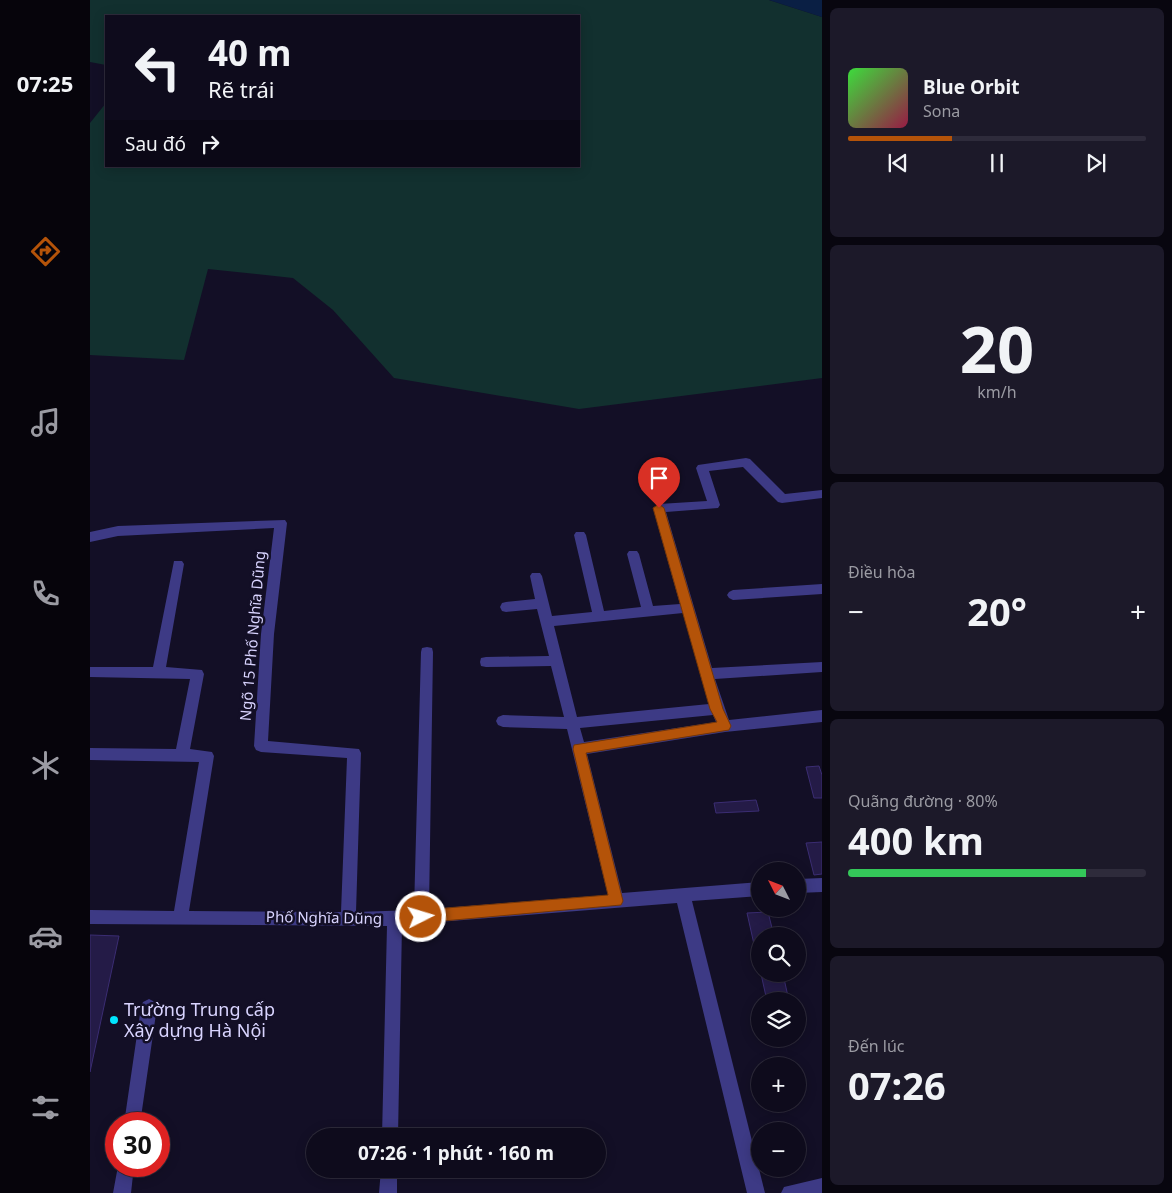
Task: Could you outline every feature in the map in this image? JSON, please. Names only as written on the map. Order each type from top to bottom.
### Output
[{"type":"street","points":[[725,726],[716,709],[659,508],[714,505],[702,468],[746,462],[782,499],[822,494]]},
{"type":"street","name":"Ngõ 15 Phố Nghĩa Dũng","points":[[90,537],[118,531],[281,523],[272,574],[263,678],[262,746],[354,753],[348,918]]},
{"type":"street","points":[[580,535],[599,616]]},
{"type":"street","points":[[633,554],[648,611]]},
{"type":"street","points":[[159,672],[178,564]]},
{"type":"street","points":[[536,576],[616,901]]},
{"type":"street","points":[[733,595],[822,589]]},
{"type":"street","points":[[506,607],[542,604]]},
{"type":"street","points":[[546,622],[687,608]]},
{"type":"street","points":[[421,917],[427,652]]},
{"type":"street","points":[[486,662],[556,661]]},
{"type":"street","points":[[706,674],[822,667]]},
{"type":"street","points":[[90,672],[197,674],[182,755]]},
{"type":"street","points":[[503,721],[572,723],[716,709]]},
{"type":"street","points":[[579,749],[725,726],[822,716]]},
{"type":"street","points":[[90,754],[207,756],[180,917]]},
{"type":"street","points":[[806,885],[822,884]]},
{"type":"street","name":"Phố Nghĩa Dũng","points":[[90,917],[395,919],[751,890]]},
{"type":"street","points":[[683,896],[756,1193]]},
{"type":"street","points":[[390,1128],[395,919]]},
{"type":"street","points":[[134,1112],[150,1007]]},
{"type":"street","points":[[122,1193],[124,1177]]},
{"type":"street","points":[[388,1193],[389,1178]]},
{"type":"street","points":[[792,1193],[822,1186]]},
{"type":"green space","points":[[90,0],[769,0],[822,17],[822,378],[579,409],[394,378],[333,310],[293,278],[208,269],[184,360],[90,355],[90,123],[105,104],[105,167],[580,167],[580,15],[105,15],[105,65],[90,62]]},
{"type":"water","points":[[769,0],[822,0],[822,17]]},
{"type":"building","points":[[819,766],[822,775],[822,798],[814,798],[806,767]]},
{"type":"building","points":[[756,800],[759,811],[716,813],[714,803]]},
{"type":"building","points":[[822,842],[822,874],[814,875],[806,843]]},
{"type":"building","points":[[747,913],[751,913],[751,918],[770,918],[772,927],[751,927],[751,931]]},
{"type":"building","points":[[90,935],[119,936],[90,1072]]},
{"type":"building","points":[[763,982],[785,982],[787,992],[765,992]]},
{"type":"place","name":"Trường Trung cấp Xây dựng Hà Nội","points":[[114,1020]]},
{"type":"route","points":[[421,917],[616,901],[579,749],[725,726],[716,709],[659,508]]}]
